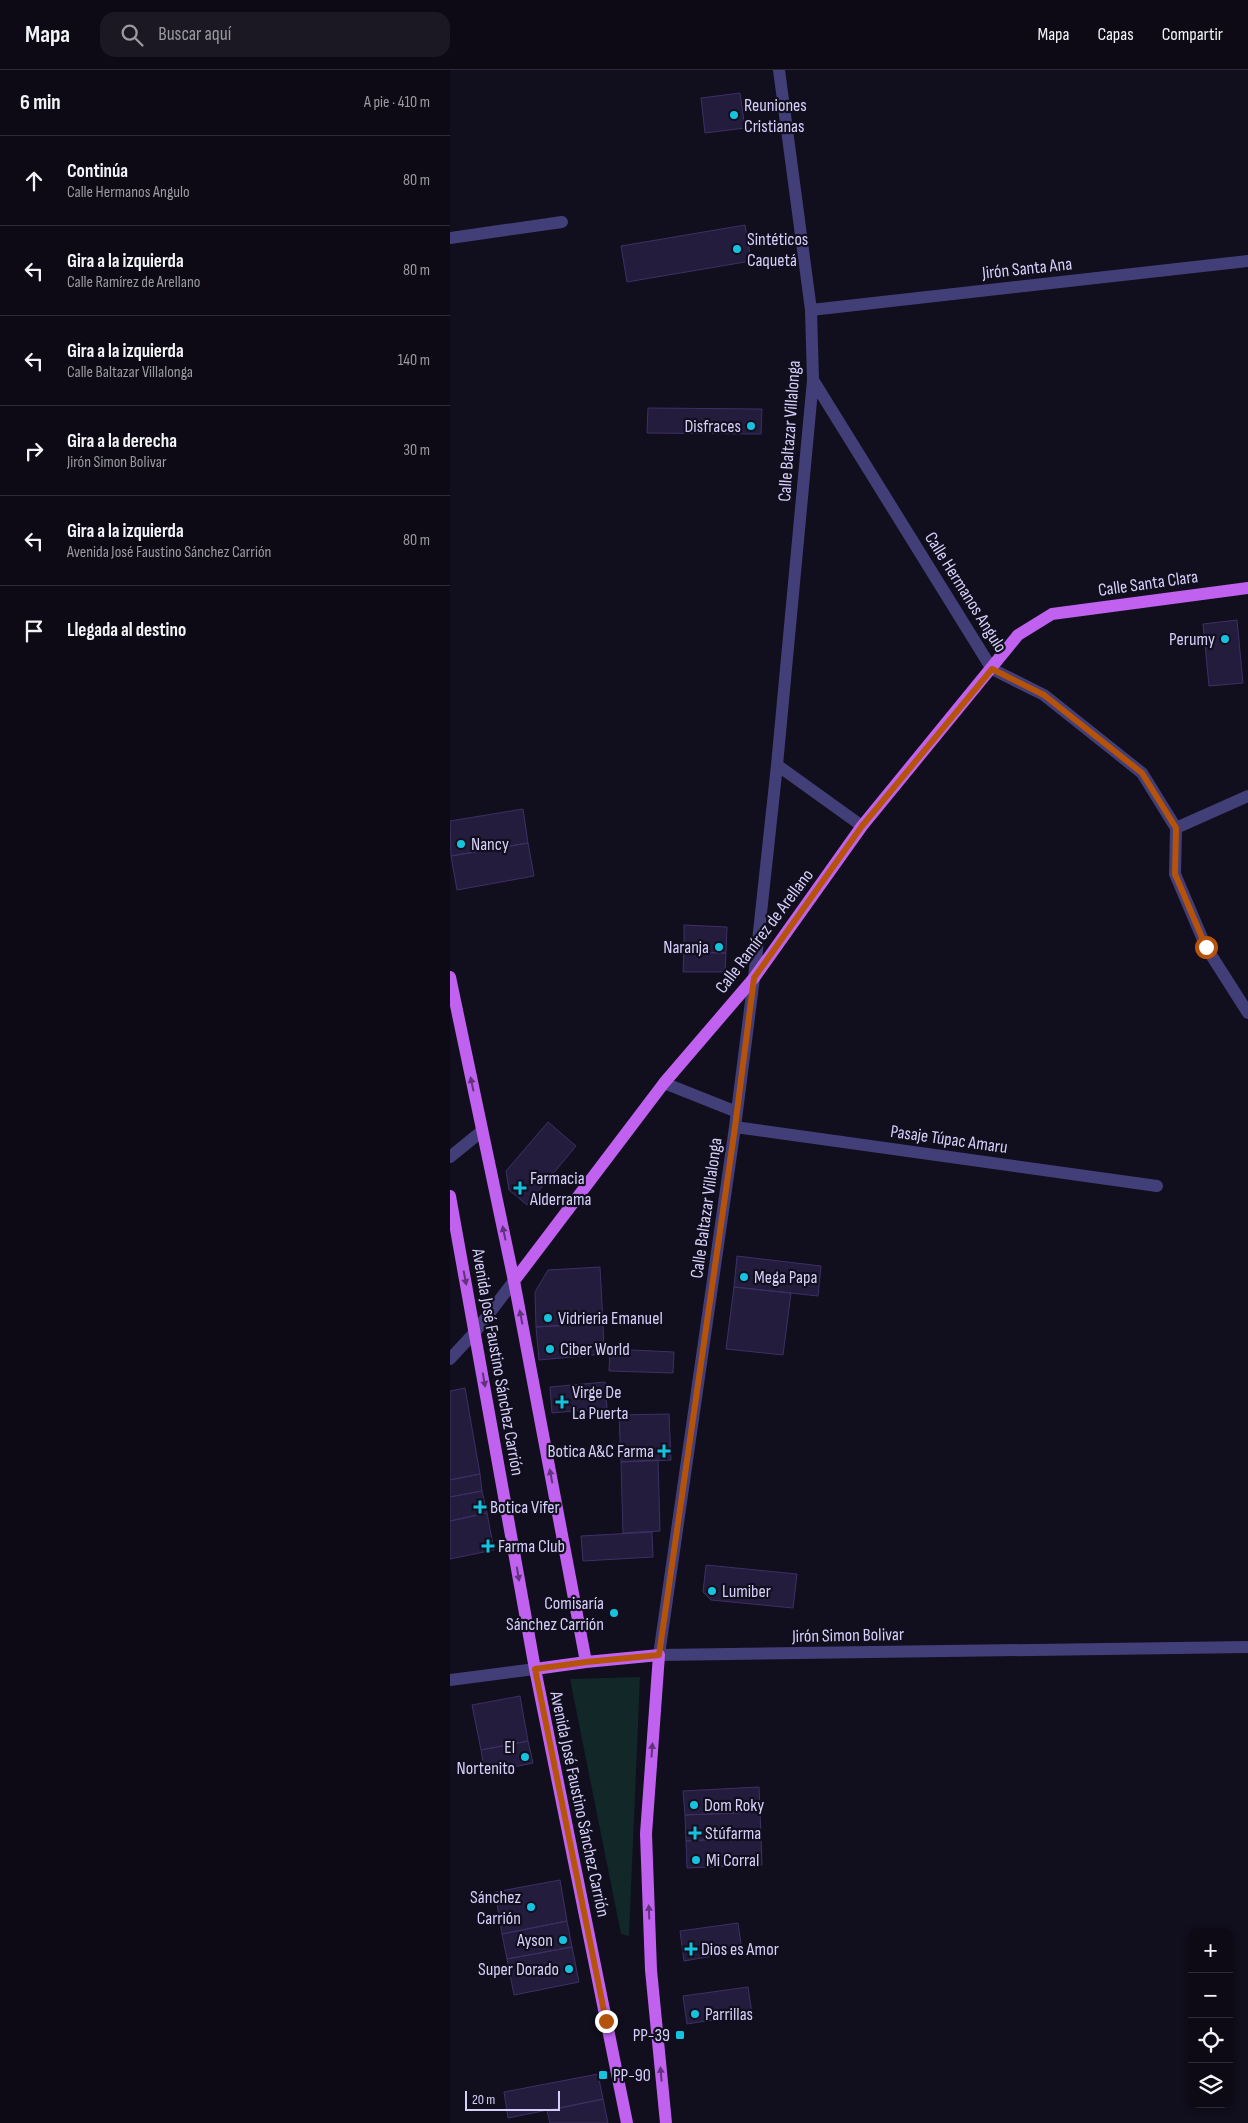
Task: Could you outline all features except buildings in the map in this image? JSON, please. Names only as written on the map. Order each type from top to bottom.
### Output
[{"type":"main road","name":"Calle Santa Clara","points":[[1052,614],[1248,588]]},
{"type":"main road","name":"Calle Ramírez de Arellano","points":[[514,1281],[664,1083],[754,978],[862,826],[1018,636],[1052,614]]},
{"type":"main road","name":"Avenida José Faustino Sánchez Carrión","points":[[450,977],[514,1281],[586,1662]]},
{"type":"main road","name":"Avenida José Faustino Sánchez Carrión","points":[[450,1196],[535,1669],[626,2123]]},
{"type":"main road","name":"Jirón Simon Bolivar","points":[[535,1669],[659,1655]]},
{"type":"main road","points":[[659,1655],[646,1834],[652,1970],[666,2123]]},
{"type":"street","name":"Calle Baltazar Villalonga","points":[[659,1655],[735,1127],[754,978],[777,765],[813,380],[811,310],[779,70]]},
{"type":"street","points":[[450,238],[562,222]]},
{"type":"street","name":"Jirón Santa Ana","points":[[811,310],[1248,261]]},
{"type":"street","name":"Calle Hermanos Angulo","points":[[813,380],[992,669],[1044,695],[1142,773],[1176,828]]},
{"type":"street","points":[[777,765],[862,826]]},
{"type":"street","points":[[1248,796],[1176,828],[1175,874],[1206,947],[1248,1013]]},
{"type":"street","points":[[664,1083],[737,1112]]},
{"type":"street","name":"Pasaje Túpac Amaru","points":[[735,1127],[1157,1186]]},
{"type":"street","points":[[450,1158],[482,1132]]},
{"type":"street","points":[[450,1359],[475,1332],[514,1281]]},
{"type":"street","name":"Jirón Simon Bolivar","points":[[659,1655],[1248,1647]]},
{"type":"street","name":"Jirón Simon Bolivar","points":[[450,1680],[535,1669]]},
{"type":"green space","points":[[640,1677],[629,1936],[621,1934],[570,1679]]},
{"type":"place","name":"Reuniones Cristianas","points":[[734,115]]},
{"type":"place","name":"Sintéticos Caquetá","points":[[737,249]]},
{"type":"place","name":"Disfraces","points":[[751,426]]},
{"type":"place","name":"Perumy","points":[[1225,639]]},
{"type":"place","name":"Nancy","points":[[461,844]]},
{"type":"place","name":"Naranja","points":[[719,947]]},
{"type":"place","name":"Farmacia Alderrama","points":[[520,1188]]},
{"type":"place","name":"Mega Papa","points":[[744,1277]]},
{"type":"place","name":"Vidrieria Emanuel","points":[[548,1318]]},
{"type":"place","name":"Ciber World","points":[[550,1349]]},
{"type":"place","name":"Virge De La Puerta","points":[[562,1402]]},
{"type":"place","name":"Botica A&C Farma","points":[[664,1451]]},
{"type":"place","name":"Botica Vifer","points":[[480,1507]]},
{"type":"place","name":"Farma Club","points":[[488,1546]]},
{"type":"place","name":"Lumiber","points":[[712,1591]]},
{"type":"place","name":"Comisaría Sánchez Carrión","points":[[614,1613]]},
{"type":"place","name":"El Nortenito","points":[[525,1757]]},
{"type":"place","name":"Dom Roky","points":[[694,1805]]},
{"type":"place","name":"Stúfarma","points":[[695,1833]]},
{"type":"place","name":"Mi Corral","points":[[696,1860]]},
{"type":"place","name":"Sánchez Carrión","points":[[531,1907]]},
{"type":"place","name":"Ayson","points":[[563,1940]]},
{"type":"place","name":"Dios es Amor","points":[[691,1949]]},
{"type":"place","name":"Super Dorado","points":[[569,1969]]},
{"type":"place","name":"Parrillas","points":[[695,2014]]},
{"type":"place","name":"PP-39","points":[[680,2035]]},
{"type":"place","name":"PP-90","points":[[603,2075]]},
{"type":"route","points":[[606,2021],[535,1669],[659,1655],[735,1127],[754,978],[862,826],[992,669],[1044,695],[1142,773],[1176,828],[1175,874],[1206,947]]}]
